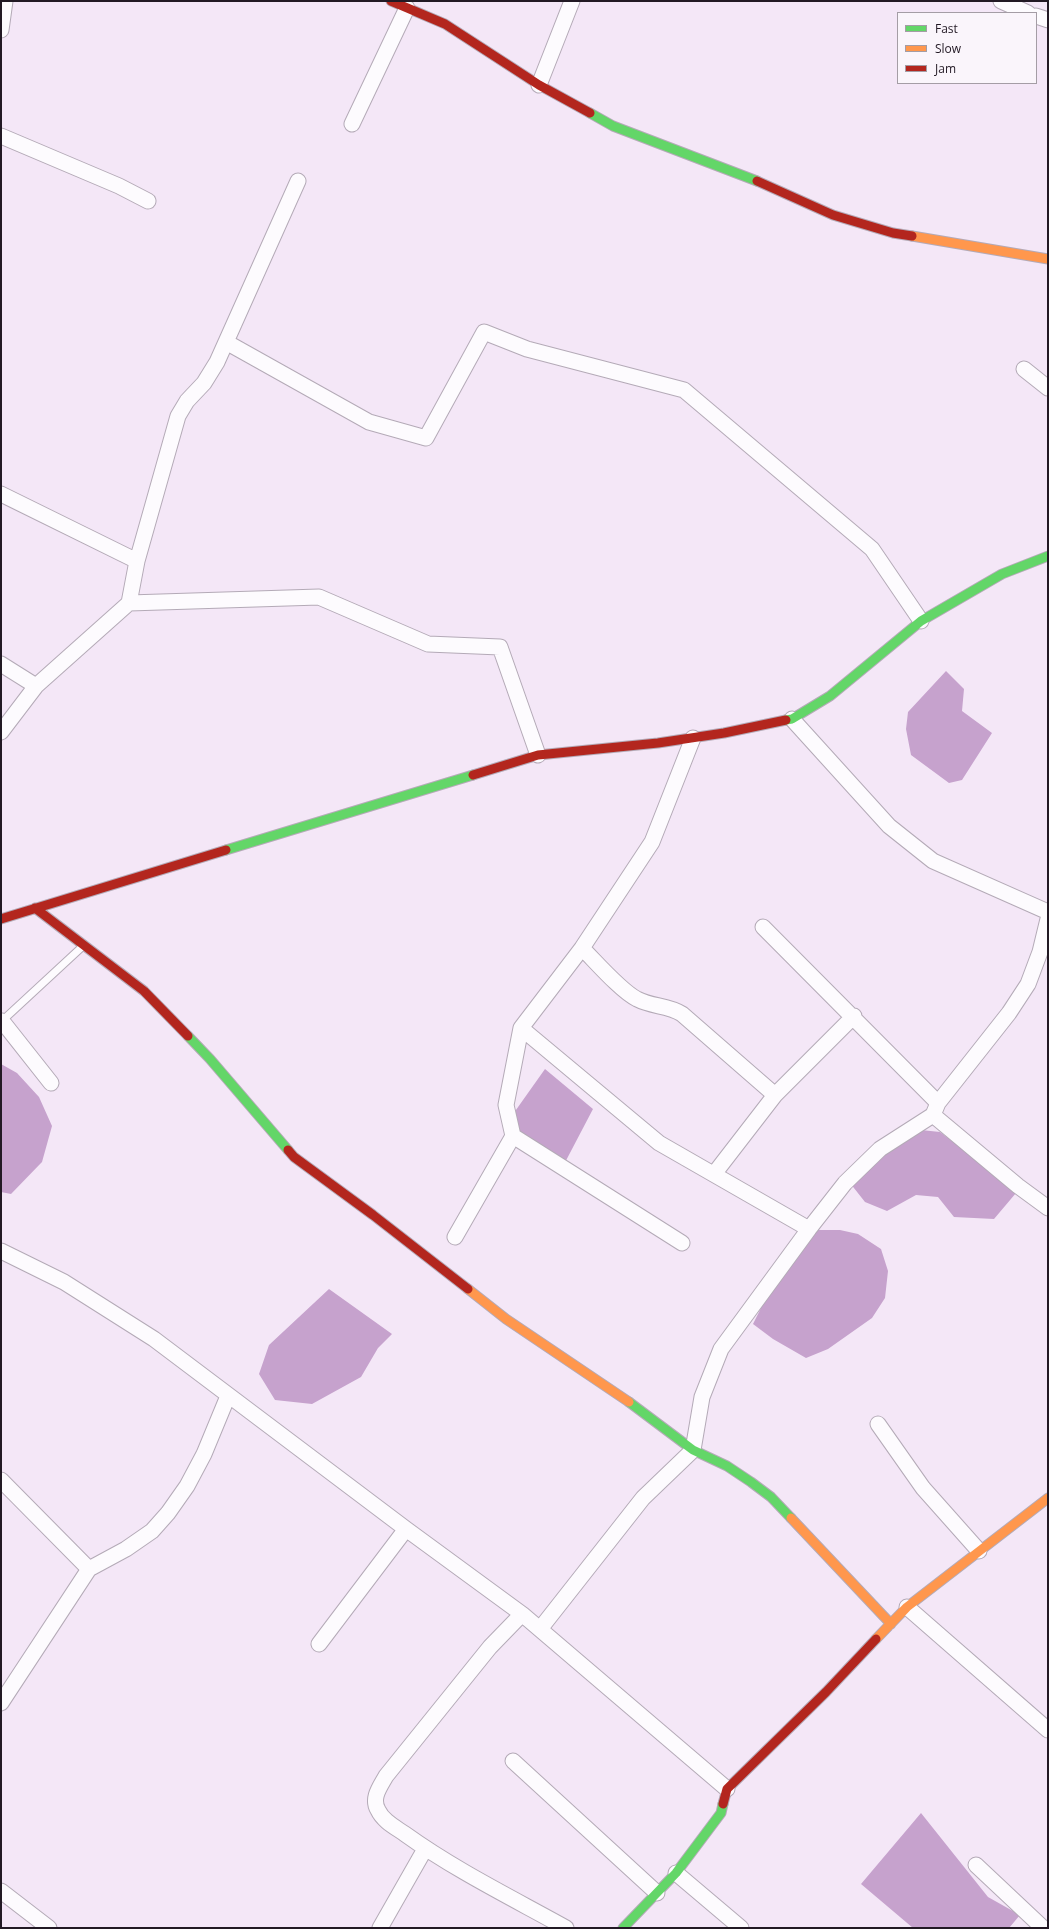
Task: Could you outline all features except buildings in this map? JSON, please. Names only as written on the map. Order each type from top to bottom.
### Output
[{"type":"street","points":[[1,30],[5,1]]},
{"type":"street","points":[[391,1],[445,24],[539,85],[613,126],[770,186],[833,215],[893,233],[1048,259]]},
{"type":"street","points":[[539,85],[572,1]]},
{"type":"street","points":[[1001,1],[1026,12]]},
{"type":"street","points":[[352,124],[407,8]]},
{"type":"street","points":[[1037,16],[1048,20]]},
{"type":"street","points":[[1,136],[119,186],[148,201]]},
{"type":"street","points":[[1,732],[36,686],[129,603],[137,561],[178,416],[184,405],[210,375],[298,181]]},
{"type":"street","points":[[226,342],[369,422],[426,438],[484,332],[527,349],[684,390],[872,549],[921,621]]},
{"type":"street","points":[[1024,369],[1048,388]]},
{"type":"street","points":[[1,494],[137,561]]},
{"type":"street","points":[[1,919],[538,755],[694,738],[792,719],[830,696],[921,621],[1002,574],[1048,556]]},
{"type":"street","points":[[129,603],[319,597],[428,644],[500,647],[538,755]]},
{"type":"street","points":[[1,664],[36,686]]},
{"type":"street","points":[[792,719],[889,826],[933,861],[1048,912]]},
{"type":"street","points":[[455,1236],[513,1136],[506,1105],[521,1028],[582,948],[652,842],[694,738]]},
{"type":"street","points":[[35,908],[144,991],[210,1059],[294,1157],[373,1215],[506,1319],[652,1418],[693,1450],[727,1466],[771,1497],[891,1624]]},
{"type":"street","points":[[540,1629],[643,1498],[693,1450],[702,1397],[721,1349],[845,1183],[880,1149],[936,1109],[1009,1013],[1028,984],[1040,952],[1048,919]]},
{"type":"street","points":[[763,927],[854,1016],[936,1109],[1018,1186],[1048,1208]]},
{"type":"street","points":[[582,948],[632,996],[645,1003],[670,1008],[682,1014],[774,1095]]},
{"type":"street","points":[[714,1174],[774,1095],[854,1016]]},
{"type":"street","points":[[2,1020],[51,1083]]},
{"type":"street","points":[[521,1028],[660,1143],[810,1229]]},
{"type":"street","points":[[513,1136],[682,1243]]},
{"type":"street","points":[[1,1251],[64,1282],[154,1339],[228,1396],[522,1614],[727,1789]]},
{"type":"street","points":[[1,1702],[89,1569],[126,1549],[152,1531],[168,1513],[187,1486],[228,1396]]},
{"type":"street","points":[[878,1424],[923,1488],[979,1551]]},
{"type":"street","points":[[1,1480],[89,1569]]},
{"type":"street","points":[[623,1928],[676,1873],[721,1813],[727,1789],[826,1692],[907,1607],[1048,1498]]},
{"type":"street","points":[[319,1644],[406,1529]]},
{"type":"street","points":[[907,1607],[1048,1730]]},
{"type":"street","points":[[522,1614],[485,1653],[386,1776],[377,1791],[375,1801],[377,1809],[384,1819],[425,1849],[566,1928]]},
{"type":"street","points":[[513,1761],[657,1893]]},
{"type":"street","points":[[380,1928],[425,1849]]},
{"type":"street","points":[[976,1865],[1043,1928]]},
{"type":"street","points":[[676,1873],[741,1928]]},
{"type":"street","points":[[1,1891],[49,1928]]},
{"type":"lane","points":[[2,1020],[83,945]]},
{"type":"shaded area","points":[[946,671],[964,689],[962,711],[992,733],[962,780],[949,783],[911,755],[906,729],[908,712]]},
{"type":"shaded area","points":[[1,1064],[17,1073],[39,1097],[52,1126],[42,1162],[11,1194],[1,1192]]},
{"type":"shaded area","points":[[545,1069],[593,1109],[560,1172],[506,1124]]},
{"type":"shaded area","points":[[921,1130],[940,1132],[1003,1180],[1016,1193],[994,1219],[954,1217],[938,1197],[916,1195],[887,1211],[865,1202],[850,1183],[898,1142]]},
{"type":"shaded area","points":[[811,1230],[840,1230],[858,1234],[881,1249],[888,1271],[885,1298],[872,1318],[828,1349],[806,1358],[773,1339],[753,1324],[767,1296]]},
{"type":"shaded area","points":[[329,1289],[392,1334],[378,1348],[361,1377],[312,1404],[275,1400],[259,1374],[269,1345]]},
{"type":"shaded area","points":[[921,1813],[988,1897],[1020,1915],[1009,1928],[913,1928],[861,1884]]},
{"type":"traffic: fast","points":[[590,113],[613,126],[757,181]]},
{"type":"traffic: fast","points":[[786,720],[792,719],[830,696],[921,621],[1002,574],[1048,556]]},
{"type":"traffic: fast","points":[[226,850],[473,775]]},
{"type":"traffic: fast","points":[[188,1036],[210,1059],[288,1150]]},
{"type":"traffic: fast","points":[[629,1402],[693,1450],[727,1466],[751,1482],[771,1497],[791,1518]]},
{"type":"traffic: fast","points":[[623,1928],[676,1873],[721,1813],[723,1804]]},
{"type":"traffic: slow","points":[[912,236],[1048,259]]},
{"type":"traffic: slow","points":[[468,1289],[506,1319],[629,1402]]},
{"type":"traffic: slow","points":[[876,1639],[907,1607],[1048,1498]]},
{"type":"traffic: slow","points":[[791,1518],[891,1624]]},
{"type":"traffic: jam","points":[[391,1],[445,24],[539,85],[590,113]]},
{"type":"traffic: jam","points":[[757,181],[833,215],[893,233],[912,236]]},
{"type":"traffic: jam","points":[[473,775],[538,755],[658,743],[724,733],[786,720]]},
{"type":"traffic: jam","points":[[1,919],[226,850]]},
{"type":"traffic: jam","points":[[35,908],[144,991],[188,1036]]},
{"type":"traffic: jam","points":[[288,1150],[294,1157],[373,1215],[468,1289]]},
{"type":"traffic: jam","points":[[723,1804],[727,1789],[826,1692],[876,1639]]}]
